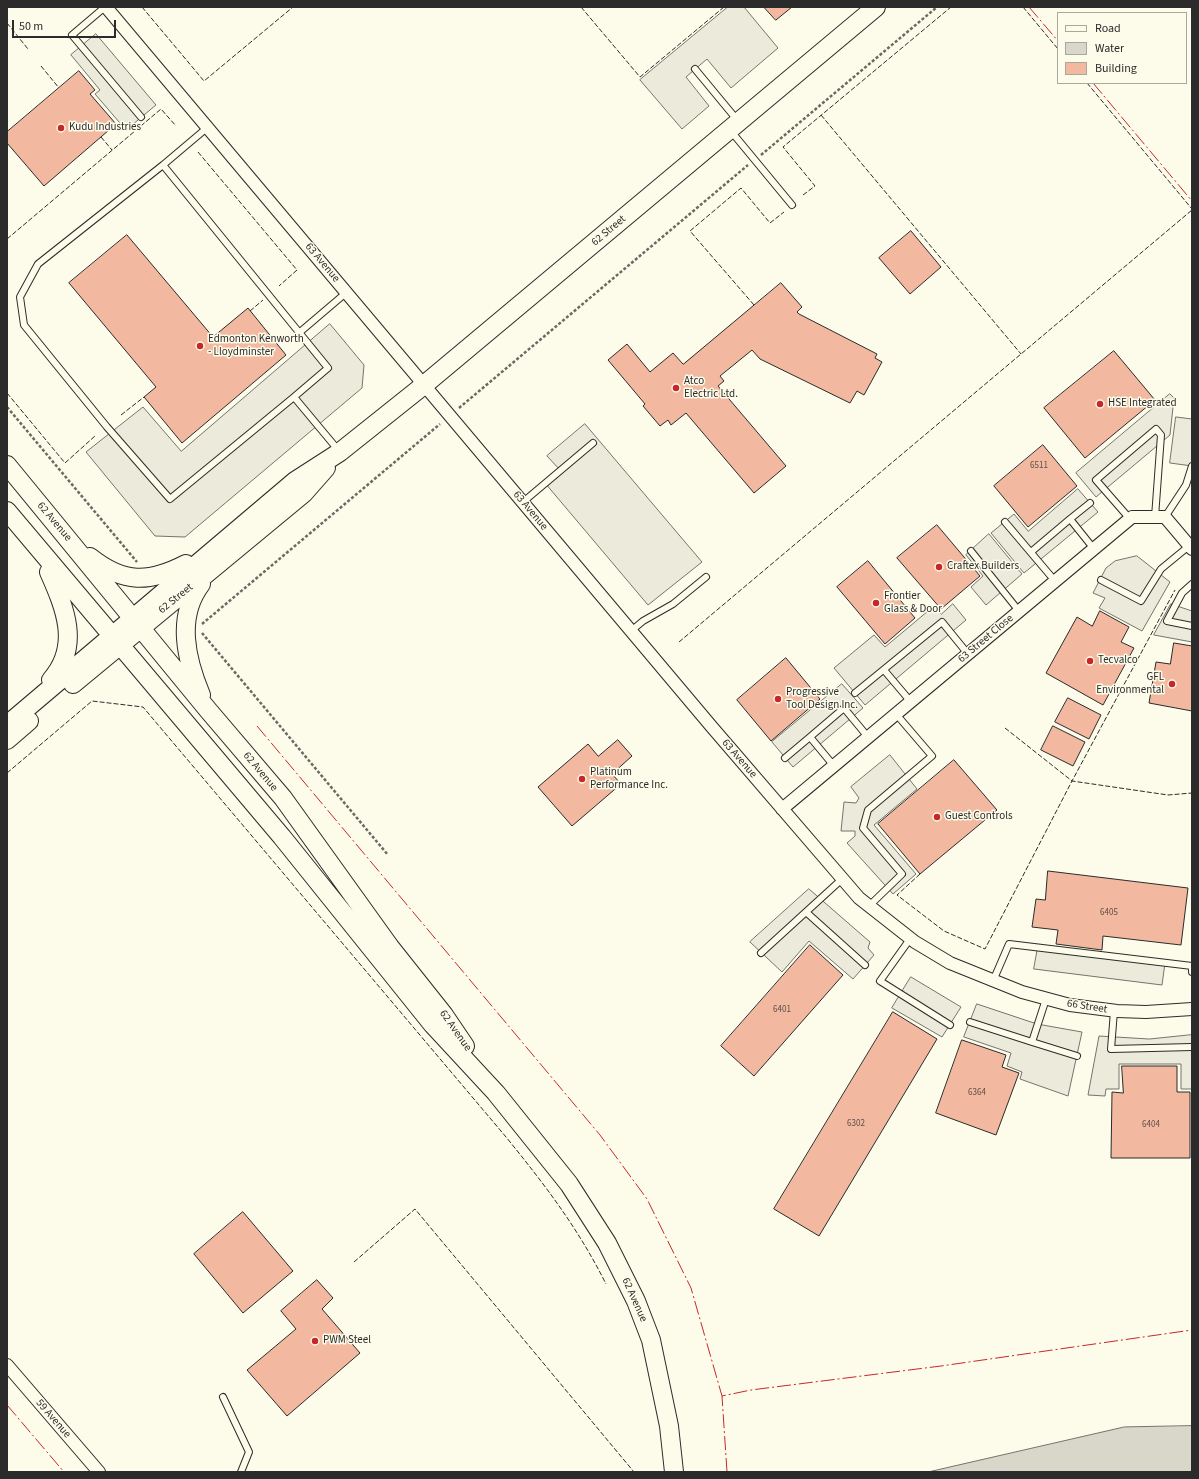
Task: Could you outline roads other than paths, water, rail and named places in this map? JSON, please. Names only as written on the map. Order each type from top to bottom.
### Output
[{"type":"main road","name":"62 Street","points":[[7,740],[136,623],[216,547],[295,481],[340,452],[424,385],[876,7]]},
{"type":"main road","name":"62 Street","points":[[136,623],[212,569],[304,493],[340,452]]},
{"type":"main road","name":"62 Avenue","points":[[7,465],[301,822],[390,947],[444,1016],[496,1093]]},
{"type":"main road","name":"62 Avenue","points":[[7,511],[115,641],[282,837],[433,1025],[496,1093],[569,1184],[607,1243],[636,1301],[650,1340],[661,1384],[669,1426],[674,1472]]},
{"type":"main road","points":[[67,537],[106,569],[119,575],[140,578],[171,572],[216,547]]},
{"type":"main road","points":[[26,708],[59,671],[66,655],[68,628],[64,606],[41,553]]},
{"type":"main road","points":[[208,710],[192,668],[186,630],[190,603],[212,569]]},
{"type":"main road","name":"62 Street","points":[[7,725],[26,708],[115,641]]},
{"type":"street","name":"63 Avenue","points":[[105,7],[208,127],[841,880],[868,906],[910,939],[950,963],[989,980]]},
{"type":"street","points":[[1130,519],[1132,517],[1160,517],[1190,548]]},
{"type":"street","name":"63 Street Close","points":[[782,809],[1130,519]]},
{"type":"street","name":"66 Street","points":[[989,980],[1022,992],[1070,1005],[1114,1011],[1146,1012],[1192,1009]]},
{"type":"street","name":"59 Avenue","points":[[7,1365],[99,1472]]},
{"type":"lane","points":[[105,7],[72,35],[141,117]]},
{"type":"lane","points":[[695,69],[792,204]]},
{"type":"lane","points":[[163,165],[328,368],[170,499],[107,427],[24,325],[20,297],[38,264],[163,165],[208,127]]},
{"type":"lane","points":[[300,332],[347,292]]},
{"type":"lane","points":[[294,397],[340,452]]},
{"type":"lane","points":[[1130,519],[1096,480],[1156,429],[1161,435],[1160,517]]},
{"type":"lane","points":[[523,502],[593,443]]},
{"type":"lane","points":[[1160,517],[1186,485],[1192,466]]},
{"type":"lane","points":[[1031,552],[1090,503]]},
{"type":"lane","points":[[1070,519],[1094,549]]},
{"type":"lane","points":[[1005,522],[1055,582]]},
{"type":"lane","points":[[1101,580],[1141,601],[1160,570],[1190,548]]},
{"type":"lane","points":[[971,551],[1020,611]]},
{"type":"lane","points":[[631,631],[643,621],[673,604],[706,577]]},
{"type":"lane","points":[[1192,584],[1182,593],[1167,621],[1192,626]]},
{"type":"lane","points":[[855,693],[942,622],[968,654]]},
{"type":"lane","points":[[884,670],[911,702]]},
{"type":"lane","points":[[785,758],[844,708],[868,737]]},
{"type":"lane","points":[[868,906],[902,874],[863,828],[868,810],[932,756],[896,714]]},
{"type":"lane","points":[[810,737],[834,766]]},
{"type":"lane","points":[[761,953],[841,880]]},
{"type":"lane","points":[[806,912],[865,965]]},
{"type":"lane","points":[[910,939],[880,981],[950,1025]]},
{"type":"lane","points":[[989,980],[1009,944],[1192,966],[1192,972]]},
{"type":"lane","points":[[1032,1042],[1046,999]]},
{"type":"lane","points":[[1114,1011],[1112,1049],[1192,1047]]},
{"type":"lane","points":[[970,1022],[1078,1056]]},
{"type":"lane","points":[[223,1397],[249,1452],[242,1472]]},
{"type":"water","points":[[1192,1426],[1192,1472],[928,1472],[1124,1427]]},
{"type":"place","name":"Kudu Industries","points":[[61,128]]},
{"type":"place","name":"Edmonton Kenworth - Lloydminster","points":[[200,346]]},
{"type":"place","name":"Atco Electric Ltd.","points":[[676,388]]},
{"type":"place","name":"HSE Integrated","points":[[1100,404]]},
{"type":"place","name":"Craftex Builders","points":[[939,567]]},
{"type":"place","name":"Frontier Glass & Door","points":[[876,603]]},
{"type":"place","name":"Tecvalco","points":[[1090,661]]},
{"type":"place","name":"GFL Environmental","points":[[1172,684]]},
{"type":"place","name":"Progressive Tool Design Inc.","points":[[778,699]]},
{"type":"place","name":"Platinum Performance Inc.","points":[[582,779]]},
{"type":"place","name":"Guest Controls","points":[[937,817]]},
{"type":"place","name":"PWM Steel","points":[[315,1341]]}]
